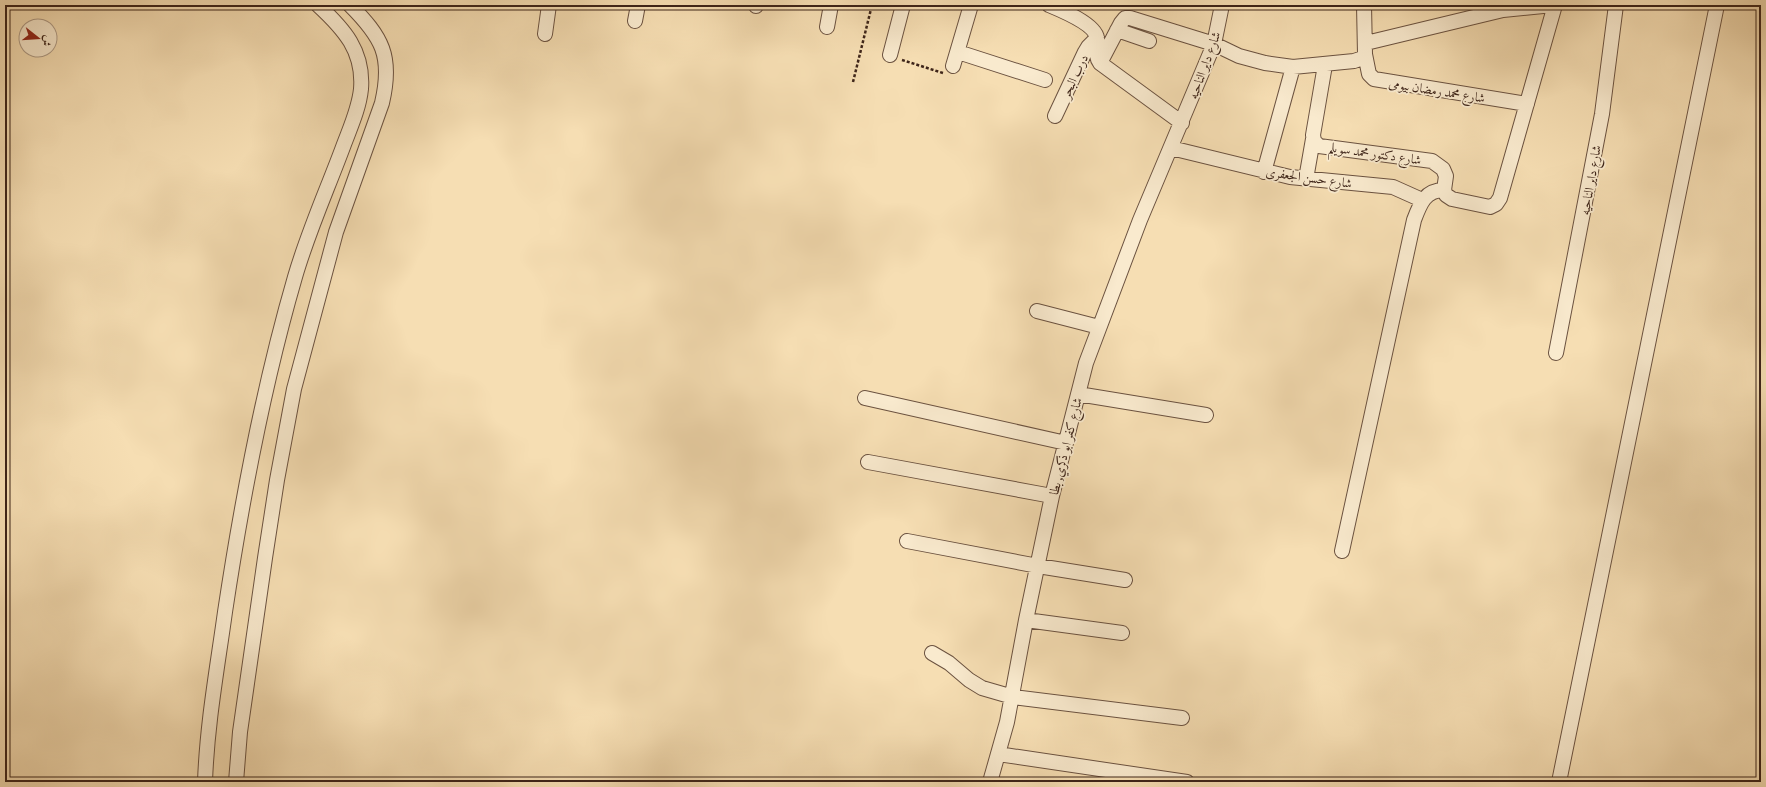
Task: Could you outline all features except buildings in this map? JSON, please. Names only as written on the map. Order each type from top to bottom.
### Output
[{"type":"street","points":[[205,782],[208,726],[240,515],[265,396],[284,316],[303,249],[349,130],[358,103],[361,87],[358,56],[351,42],[344,30],[318,5]]},
{"type":"street","points":[[236,782],[240,732],[265,558],[277,480],[294,389],[336,232],[382,103],[386,86],[386,65],[381,45],[367,22],[350,5]]},
{"type":"street","points":[[544,34],[549,5]]},
{"type":"street","points":[[635,21],[638,5]]},
{"type":"street","points":[[827,27],[831,5]]},
{"type":"street","points":[[890,55],[903,5]]},
{"type":"street","points":[[953,66],[971,5]]},
{"type":"street","points":[[1049,5],[1085,24],[1096,33],[1098,38],[1097,56],[1100,63],[1182,123]]},
{"type":"street","name":"شارع محمد رمضان بيومى","points":[[1364,5],[1369,74],[1374,79],[1527,104]]},
{"type":"street","points":[[1100,63],[1125,18],[1130,18],[1214,44],[1245,58],[1293,67],[1325,65],[1359,60],[1363,58],[1366,48],[1512,7],[1554,5],[1500,198],[1496,204],[1490,207],[1452,199],[1446,195],[1444,190],[1431,192],[1422,200],[1414,220],[1342,551]]},
{"type":"street","name":"شارع داير الناحيه","points":[[1556,353],[1602,114],[1616,5]]},
{"type":"street","points":[[1559,782],[1717,5]]},
{"type":"street","name":"شارع داير الناحيه","points":[[1182,123],[1214,44],[1220,6]]},
{"type":"street","points":[[1117,30],[1149,41]]},
{"type":"street","name":"درب البحر","points":[[1055,116],[1088,46],[1098,38]]},
{"type":"street","points":[[958,52],[1045,80]]},
{"type":"street","name":"شارع دكتور محمد سويلم","points":[[1325,65],[1313,138],[1319,146],[1432,161],[1443,169],[1446,176],[1444,190]]},
{"type":"street","points":[[1264,172],[1293,67]]},
{"type":"street","name":"شارع كفر ابو ذكري, بطا","points":[[990,782],[1013,697],[1026,620],[1052,496],[1086,363],[1140,220],[1182,123]]},
{"type":"street","points":[[1306,179],[1313,138]]},
{"type":"street","name":"شارع حسن الجعفرى","points":[[1171,148],[1264,172],[1290,177],[1393,187],[1422,200]]},
{"type":"street","points":[[1037,312],[1099,327]]},
{"type":"street","points":[[1078,394],[1206,415]]},
{"type":"street","points":[[865,398],[1066,443]]},
{"type":"street","points":[[868,462],[1052,496]]},
{"type":"street","points":[[907,541],[1038,566],[1125,580]]},
{"type":"street","points":[[1026,620],[1122,633]]},
{"type":"street","points":[[932,653],[949,662],[969,680],[982,688],[1013,697],[1182,718]]},
{"type":"street","points":[[998,754],[1188,782]]},
{"type":"path","points":[[853,82],[872,5]]},
{"type":"path","points":[[890,55],[919,67],[944,74],[949,73],[953,66]]}]
